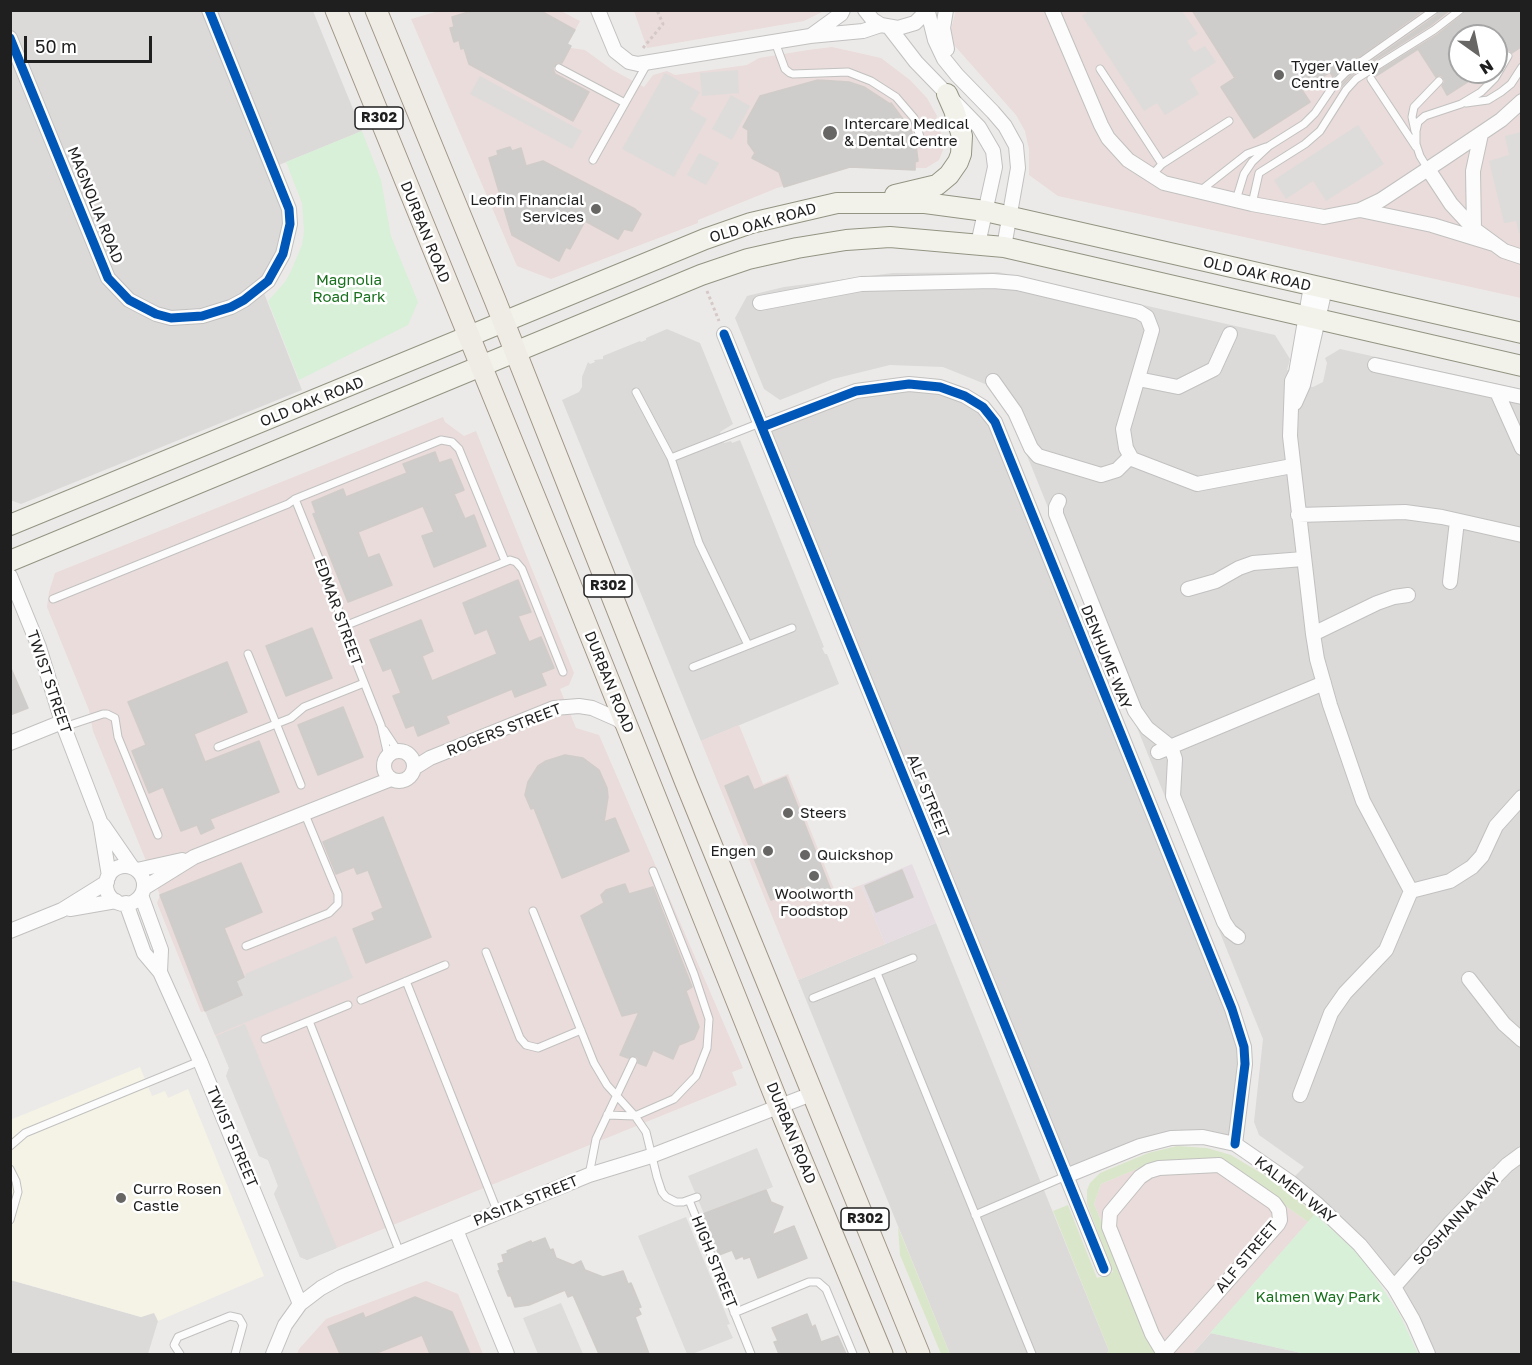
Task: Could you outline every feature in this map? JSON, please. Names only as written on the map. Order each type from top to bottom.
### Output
[{"type":"main road","name":"DURBAN ROAD","points":[[336,10],[779,1106],[882,1354]]},
{"type":"main road","name":"R302","points":[[376,10],[516,353],[686,783],[919,1354]]},
{"type":"main road","points":[[860,202],[924,189],[940,183],[952,172],[961,154],[962,140],[947,94]]},
{"type":"main road","name":"OLD OAK ROAD","points":[[10,525],[705,239],[751,223],[817,207],[860,202],[925,203],[985,211],[1521,333]]},
{"type":"main road","name":"OLD OAK ROAD","points":[[10,561],[701,275],[797,248],[846,240],[890,237],[1004,247],[1521,366]]},
{"type":"street","name":"MAGNOLIA ROAD","points":[[10,38],[108,278],[129,300],[156,314],[171,318],[201,316],[238,304],[268,281],[283,254],[290,224],[289,209],[209,10]]},
{"type":"street","points":[[598,10],[615,51],[629,62],[647,63],[810,36],[863,31],[885,26],[907,26],[922,18],[928,11]]},
{"type":"street","points":[[810,36],[842,14],[843,10]]},
{"type":"street","points":[[865,10],[873,20],[885,26],[916,62],[979,127],[993,151],[995,168],[978,244]]},
{"type":"street","points":[[946,10],[943,28],[946,47],[968,86]]},
{"type":"street","points":[[1053,10],[1108,138],[1128,160],[1164,183],[1252,204],[1324,217],[1360,210],[1381,200],[1481,134],[1521,101]]},
{"type":"street","points":[[928,11],[939,50],[957,75],[1005,126],[1016,146],[1018,168],[1004,247]]},
{"type":"street","points":[[1474,229],[1473,171],[1481,134]]},
{"type":"street","points":[[1428,169],[1451,204],[1474,229],[1504,251],[1521,257]]},
{"type":"street","points":[[1360,210],[1398,216],[1494,244]]},
{"type":"street","points":[[760,303],[880,282],[993,280],[1144,314],[1152,325],[1152,334],[1123,429],[1130,457],[1137,462],[1197,483],[1292,466]]},
{"type":"street","points":[[1318,287],[1303,385],[1292,407],[1290,436],[1313,634],[1339,735],[1363,801],[1411,891]]},
{"type":"street","name":"ALF STREET","points":[[724,334],[1104,1269]]},
{"type":"street","points":[[1138,379],[1178,387],[1214,369],[1230,334]]},
{"type":"street","points":[[1375,364],[1521,397]]},
{"type":"street","points":[[993,381],[1015,412],[1031,447],[1038,456],[1094,475],[1117,470],[1130,457]]},
{"type":"street","name":"DENHUME WAY","points":[[761,425],[856,391],[909,384],[940,387],[966,396],[983,407],[995,422],[1232,1009],[1244,1047],[1245,1064],[1235,1144]]},
{"type":"street","points":[[1497,392],[1521,447]]},
{"type":"street","points":[[1059,501],[1056,514],[1135,711],[1164,750],[1175,759],[1173,796],[1224,922],[1238,937]]},
{"type":"street","points":[[1298,514],[1384,512],[1426,514],[1521,535]]},
{"type":"street","points":[[1450,582],[1458,521]]},
{"type":"street","points":[[1188,589],[1216,581],[1253,563],[1303,559]]},
{"type":"street","name":"TWIST STREET","points":[[10,576],[39,647],[63,724],[100,821],[108,879]]},
{"type":"street","points":[[1313,634],[1377,603],[1408,595]]},
{"type":"street","points":[[1164,750],[1324,683]]},
{"type":"street","name":"ROGERS STREET","points":[[414,768],[430,758],[554,708],[579,706],[592,708],[617,719],[628,728]]},
{"type":"street","points":[[10,743],[63,724]]},
{"type":"street","points":[[10,931],[62,910],[108,879],[116,868],[135,868],[194,857],[353,792],[388,775],[404,780],[411,775],[414,768],[408,754],[393,754],[384,765],[388,775]]},
{"type":"street","points":[[1411,891],[1441,885],[1467,871],[1482,856],[1496,826],[1521,797]]},
{"type":"street","name":"TWIST STREET","points":[[100,821],[135,868]]},
{"type":"street","points":[[62,910],[134,901],[142,892],[194,857]]},
{"type":"street","points":[[135,868],[143,878],[142,892]]},
{"type":"street","points":[[108,879],[108,893],[121,902]]},
{"type":"street","points":[[1300,1095],[1331,1013],[1345,993],[1386,950],[1411,891]]},
{"type":"street","name":"TWIST STREET","points":[[142,892],[161,950],[160,972]]},
{"type":"street","name":"TWIST STREET","points":[[121,902],[144,953],[160,972],[200,1061],[300,1304]]},
{"type":"street","points":[[1468,979],[1504,1024],[1521,1040]]},
{"type":"street","name":"PASITA STREET","points":[[273,1354],[285,1325],[300,1304],[321,1288],[341,1277],[589,1175],[651,1156],[814,1093]]},
{"type":"street","name":"KALMEN WAY","points":[[1066,1176],[1140,1146],[1171,1138],[1203,1137],[1235,1144],[1290,1182],[1360,1245],[1394,1287],[1413,1320],[1428,1354]]},
{"type":"street","name":"SOSHANNA WAY","points":[[1394,1287],[1450,1223],[1507,1165],[1521,1154]]},
{"type":"street","name":"ALF STREET","points":[[1201,1165],[1222,1166],[1274,1203],[1279,1210],[1280,1220],[1164,1354],[1152,1334],[1109,1227],[1110,1213],[1140,1177],[1149,1171],[1159,1168],[1201,1165]]},
{"type":"street","points":[[456,1230],[507,1354]]},
{"type":"lane","points":[[1236,200],[1245,172],[1252,162],[1269,146],[1304,124],[1345,73],[1434,10]]},
{"type":"lane","points":[[1252,204],[1259,173],[1305,144],[1320,130],[1346,90],[1356,79],[1434,30],[1460,10]]},
{"type":"lane","points":[[775,42],[785,69],[790,73],[838,70],[848,72],[871,81],[896,97],[914,118],[922,143]]},
{"type":"lane","points":[[593,160],[647,63]]},
{"type":"lane","points":[[559,68],[625,103]]},
{"type":"lane","points":[[1461,104],[1488,100],[1497,95],[1511,84],[1521,68]]},
{"type":"lane","points":[[1100,69],[1162,164]]},
{"type":"lane","points":[[1371,79],[1428,169]]},
{"type":"lane","points":[[1417,150],[1416,131],[1412,117],[1414,107],[1439,81]]},
{"type":"lane","points":[[1416,131],[1421,119],[1472,99],[1490,84]]},
{"type":"lane","points":[[1151,176],[1162,164],[1229,121]]},
{"type":"lane","points":[[1198,192],[1247,154],[1269,146]]},
{"type":"lane","points":[[636,392],[671,458],[699,543],[748,645]]},
{"type":"lane","points":[[671,458],[761,425]]},
{"type":"lane","points":[[53,599],[435,442],[447,441],[456,445],[461,453],[505,561]]},
{"type":"lane","name":"EDMAR STREET","points":[[295,498],[337,603],[342,627],[393,754]]},
{"type":"lane","points":[[342,627],[505,561],[516,562],[522,569],[564,672]]},
{"type":"lane","points":[[693,667],[792,627]]},
{"type":"lane","points":[[248,654],[301,785]]},
{"type":"lane","points":[[218,747],[291,718],[304,707],[364,682]]},
{"type":"lane","points":[[63,724],[102,714],[115,718],[118,737],[158,835]]},
{"type":"lane","points":[[246,946],[329,913],[336,907],[338,894],[304,812]]},
{"type":"lane","points":[[608,1114],[635,1116],[665,1104],[689,1084],[701,1067],[709,1039],[709,1019],[694,974],[652,871]]},
{"type":"lane","points":[[533,911],[594,1064],[607,1085],[646,1132],[651,1156]]},
{"type":"lane","points":[[486,952],[520,1038],[526,1045],[538,1048],[581,1030]]},
{"type":"lane","points":[[813,999],[912,958]]},
{"type":"lane","points":[[362,1000],[445,965]]},
{"type":"lane","points":[[877,972],[1032,1354]]},
{"type":"lane","points":[[406,981],[498,1213]]},
{"type":"lane","points":[[264,1039],[348,1005]]},
{"type":"lane","points":[[309,1021],[400,1253]]},
{"type":"lane","points":[[10,1146],[25,1133],[200,1061]]},
{"type":"lane","points":[[589,1175],[593,1147],[633,1061]]},
{"type":"lane","name":"HIGH STREET","points":[[651,1156],[666,1197],[676,1202],[688,1200],[751,1354]]},
{"type":"lane","points":[[10,1169],[18,1192],[10,1220]]},
{"type":"lane","points":[[975,1215],[1066,1176]]},
{"type":"lane","points":[[688,1200],[697,1197]]},
{"type":"lane","points":[[734,1313],[809,1282],[818,1282],[826,1289],[853,1354]]},
{"type":"lane","points":[[180,1354],[174,1345],[178,1337],[230,1316],[239,1318],[243,1325],[235,1354]]},
{"type":"path","points":[[647,63],[643,48],[663,24],[657,10]]},
{"type":"path","points":[[701,275],[724,334]]},
{"type":"shaded area","points":[[956,10],[1521,11],[1521,298],[1058,196],[1029,175],[1029,149],[1025,131],[1016,115],[954,45],[951,29]]},
{"type":"shaded area","points":[[1090,10],[1182,11],[1198,34],[1187,41],[1194,52],[1205,46],[1216,62],[1190,79],[1199,94],[1165,115],[1157,103],[1144,111],[1082,16]]},
{"type":"shaded area","points":[[10,11],[313,11],[362,131],[274,167],[291,220],[262,288],[302,390],[21,504],[10,500]]},
{"type":"shaded area","points":[[439,11],[561,11],[580,21],[568,44],[571,48],[585,50],[611,69],[644,87],[653,75],[667,71],[675,75],[747,65],[759,58],[832,47],[881,58],[910,80],[927,98],[937,116],[943,139],[943,150],[939,160],[926,168],[915,170],[850,167],[777,188],[698,220],[698,223],[551,279],[517,266],[411,19]]},
{"type":"shaded area","points":[[634,11],[824,11],[804,21],[647,48]]},
{"type":"shaded area","points":[[738,70],[739,93],[702,96],[700,73]]},
{"type":"shaded area","points":[[665,73],[700,92],[690,109],[707,119],[674,177],[622,149]]},
{"type":"shaded area","points":[[480,76],[582,131],[572,149],[470,94]]},
{"type":"shaded area","points":[[731,95],[750,106],[732,140],[712,129]]},
{"type":"shaded area","points":[[1358,125],[1384,164],[1326,201],[1313,181],[1286,199],[1274,180]]},
{"type":"shaded area","points":[[1521,132],[1522,232],[1519,233],[1516,221],[1504,223],[1489,161],[1509,155],[1505,136]]},
{"type":"shaded area","points":[[699,153],[719,163],[706,185],[687,175]]},
{"type":"shaded area","points":[[998,272],[1275,335],[1290,359],[1287,370],[1301,374],[1298,384],[1313,387],[1323,382],[1327,363],[1325,358],[1340,349],[1521,389],[1521,1354],[1428,1354],[1395,1287],[1290,1181],[1304,1167],[1259,1135],[1254,1122],[1263,1039],[1011,416],[990,386],[943,367],[890,365],[833,379],[780,400],[764,389],[735,318],[747,296],[784,287],[893,273]]},
{"type":"shaded area","points":[[667,329],[700,343],[733,424],[720,432],[724,443],[740,440],[824,647],[822,648],[827,654],[839,684],[701,741],[562,400],[579,392],[588,362],[590,364],[595,362],[594,360],[603,359],[603,356],[646,340]]},
{"type":"shaded area","points":[[910,383],[984,407],[1242,1034],[1236,1143],[1185,1135],[1067,1174],[763,426],[856,390]]},
{"type":"shaded area","points":[[443,417],[445,422],[464,436],[476,431],[574,673],[569,685],[560,689],[576,728],[599,735],[743,1068],[732,1072],[737,1085],[307,1260],[300,1257],[274,1194],[278,1186],[268,1160],[259,1156],[226,1076],[229,1068],[205,1011],[201,1012],[157,903],[160,895],[93,731],[89,710],[47,607],[49,592],[55,573]]},
{"type":"shaded area","points":[[739,725],[763,784],[788,774],[836,894],[861,885],[885,944],[798,980],[701,741]]},
{"type":"shaded area","points":[[912,864],[936,923],[885,944],[861,885]]},
{"type":"shaded area","points":[[936,923],[1109,1351],[1106,1354],[950,1354],[798,980]]},
{"type":"shaded area","points":[[336,936],[353,978],[215,1035],[205,1011],[242,996],[236,981],[246,976],[245,974]]},
{"type":"shaded area","points":[[245,1024],[337,1248],[307,1260],[300,1257],[274,1194],[278,1186],[268,1160],[259,1156],[226,1076],[229,1068],[216,1036]]},
{"type":"shaded area","name":"Curro Rosen Castle","points":[[140,1067],[152,1096],[165,1091],[168,1098],[188,1089],[264,1276],[158,1321],[154,1313],[141,1317],[11,1280],[10,1120]]},
{"type":"shaded area","points":[[757,1148],[773,1187],[704,1214],[688,1176]]},
{"type":"shaded area","points":[[1221,1159],[1308,1222],[1192,1354],[1157,1354],[1094,1204],[1101,1184],[1151,1163]]},
{"type":"shaded area","points":[[686,1217],[730,1324],[727,1325],[733,1338],[692,1354],[687,1354],[638,1236]]},
{"type":"shaded area","points":[[10,1280],[141,1317],[155,1312],[158,1321],[148,1354],[11,1354]]},
{"type":"shaded area","points":[[426,1281],[458,1294],[483,1354],[297,1354],[326,1319]]},
{"type":"shaded area","points":[[561,1303],[583,1354],[538,1354],[523,1318]]},
{"type":"shaded area","points":[[1211,1333],[1306,1354],[1192,1354]]},
{"type":"green space","name":"Magnolia Road Park","points":[[362,131],[381,180],[391,236],[418,302],[408,325],[299,380],[268,301],[285,282],[291,271],[302,245],[304,231],[302,203],[286,162]]},
{"type":"green space","points":[[1177,1146],[1207,1148],[1231,1155],[1271,1179],[1315,1214],[1308,1222],[1221,1159],[1151,1163],[1101,1184],[1094,1204],[1157,1354],[1106,1354],[1109,1351],[1053,1211],[1068,1205],[1097,1278],[1113,1272],[1087,1204],[1087,1190],[1090,1183],[1100,1173],[1148,1153]]},
{"type":"green space","name":"Kalmen Way Park","points":[[1315,1214],[1355,1251],[1372,1272],[1400,1315],[1418,1354],[1306,1354],[1210,1333]]},
{"type":"green space","points":[[898,1227],[950,1354],[941,1354],[900,1255]]},
{"type":"building","points":[[475,10],[539,10],[575,30],[567,44],[571,46],[562,63],[557,63],[553,68],[555,74],[589,92],[573,121],[469,64],[464,48],[461,49],[459,40],[454,42],[450,28],[454,27],[452,17]]},
{"type":"building","name":"Tyger Valley Centre","points":[[1192,10],[1424,10],[1333,77],[1330,72],[1302,90],[1310,102],[1254,138],[1221,87],[1235,78]]},
{"type":"building","points":[[1440,10],[1450,10],[1431,25],[1355,73],[1437,15]]},
{"type":"building","points":[[1465,10],[1521,10],[1521,47],[1512,53],[1508,50],[1508,24],[1451,24]]},
{"type":"building","points":[[1448,26],[1448,84],[1464,84],[1447,95],[1442,86],[1445,82],[1443,77],[1440,75],[1436,77],[1418,49],[1376,76],[1374,74]]},
{"type":"building","name":"Intercare Medical & Dental Centre","points":[[818,80],[849,82],[864,87],[891,103],[911,130],[918,161],[915,162],[915,170],[850,167],[784,187],[779,172],[752,158],[755,153],[748,143],[748,130],[743,127],[760,96]]},
{"type":"building","points":[[510,147],[512,151],[521,148],[526,166],[543,161],[635,209],[641,214],[632,231],[624,229],[618,239],[585,221],[570,249],[566,247],[559,261],[512,235],[489,158],[498,155],[497,151]]},
{"type":"building","points":[[435,452],[439,463],[451,459],[464,490],[454,494],[465,519],[474,515],[486,546],[434,567],[422,536],[434,532],[423,506],[358,532],[368,558],[379,554],[392,585],[348,602],[313,514],[316,513],[312,502],[343,489],[346,497],[407,473],[403,464]]},
{"type":"building","points":[[518,580],[531,612],[518,616],[529,642],[541,637],[554,668],[541,673],[546,685],[515,697],[512,689],[446,716],[449,723],[418,736],[414,725],[406,728],[393,696],[401,693],[391,668],[383,671],[370,640],[421,620],[433,651],[422,656],[432,681],[497,654],[487,629],[475,634],[463,603]]},
{"type":"building","points":[[312,628],[332,678],[286,696],[266,646]]},
{"type":"building","points":[[227,662],[247,712],[194,734],[205,762],[259,741],[279,792],[210,819],[214,828],[201,834],[197,825],[181,831],[163,787],[149,793],[132,751],[146,745],[128,702]]},
{"type":"building","points":[[10,666],[28,708],[10,715]]},
{"type":"building","points":[[343,707],[363,757],[318,775],[298,725]]},
{"type":"building","points":[[565,755],[583,758],[599,770],[607,788],[608,797],[604,822],[615,818],[629,851],[562,878],[534,808],[531,809],[525,795],[528,782],[538,766]]},
{"type":"building","points":[[748,776],[754,790],[786,777],[832,893],[812,901],[806,886],[771,900],[725,786]]},
{"type":"building","points":[[383,817],[431,937],[366,963],[353,929],[375,920],[372,913],[383,908],[368,870],[357,874],[354,867],[336,874],[323,842]]},
{"type":"building","points":[[241,863],[262,912],[224,928],[244,977],[236,981],[242,995],[205,1011],[160,895]]},
{"type":"building","points":[[902,870],[913,897],[876,912],[865,886]]},
{"type":"building","points":[[625,884],[629,894],[653,887],[692,987],[686,991],[699,1027],[694,1039],[679,1045],[673,1059],[653,1050],[646,1066],[638,1063],[638,1058],[635,1056],[628,1058],[620,1055],[639,1012],[622,1016],[581,916],[604,903],[601,895],[606,890]]},
{"type":"building","points":[[766,1190],[771,1202],[783,1207],[772,1235],[794,1226],[807,1258],[758,1278],[750,1257],[744,1259],[743,1256],[736,1259],[732,1250],[719,1255],[703,1214]]},
{"type":"building","points":[[545,1238],[556,1258],[573,1265],[581,1261],[585,1270],[603,1277],[623,1271],[641,1307],[638,1308],[641,1314],[635,1317],[649,1354],[599,1354],[573,1295],[568,1297],[565,1290],[529,1305],[515,1307],[498,1271],[500,1270],[498,1264],[504,1262],[502,1255],[508,1253],[507,1251]]},
{"type":"building","points":[[415,1297],[452,1312],[470,1354],[430,1354],[422,1335],[374,1354],[340,1354],[328,1327],[363,1313],[365,1318]]},
{"type":"building","points":[[807,1314],[812,1327],[815,1325],[821,1342],[838,1336],[846,1354],[779,1354],[774,1342],[778,1341],[772,1328]]},
{"type":"cycle path","points":[[10,38],[108,278],[129,300],[156,314],[171,318],[202,316],[231,307],[268,281],[283,254],[290,224],[289,209],[209,10]]},
{"type":"cycle path","points":[[724,334],[1104,1269]]},
{"type":"cycle path","points":[[762,427],[856,391],[909,384],[940,387],[965,396],[983,407],[995,422],[1232,1009],[1244,1047],[1245,1064],[1235,1144]]},
{"type":"place","name":"Tyger Valley Centre","points":[[1279,75]]},
{"type":"place","name":"Intercare Medical & Dental Centre","points":[[830,133]]},
{"type":"place","name":"Leofin Financial Services","points":[[596,209]]},
{"type":"place","name":"Steers","points":[[788,813]]},
{"type":"place","name":"Engen","points":[[768,851]]},
{"type":"place","name":"Quickshop","points":[[805,855]]},
{"type":"place","name":"Woolworth Foodstop","points":[[814,876]]},
{"type":"place","name":"Curro Rosen Castle","points":[[121,1198]]}]
